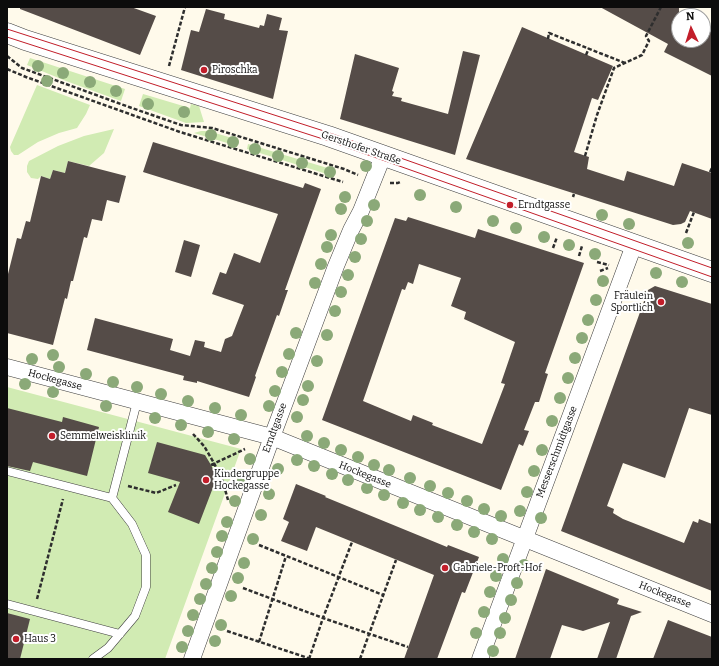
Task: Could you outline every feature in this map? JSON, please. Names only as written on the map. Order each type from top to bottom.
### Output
[{"type":"street","name":"Gersthofer Straße","points":[[7,33],[278,120],[712,272]]},
{"type":"street","name":"Erndtgasse","points":[[192,659],[272,437],[336,266],[384,156]]},
{"type":"street","name":"Messerschmidtgasse","points":[[480,659],[634,245]]},
{"type":"street","name":"Hockegasse","points":[[7,367],[272,437],[712,614]]},
{"type":"lane","points":[[112,498],[137,402]]},
{"type":"lane","points":[[7,472],[112,498],[132,524],[146,555],[146,587],[135,616],[108,648],[93,659]]},
{"type":"lane","points":[[7,604],[120,634]]},
{"type":"path","points":[[164,83],[185,7]]},
{"type":"path","points":[[585,156],[614,68],[642,55],[649,41],[646,36],[661,7]]},
{"type":"path","points":[[548,39],[549,33],[625,63]]},
{"type":"path","points":[[586,55],[589,48]]},
{"type":"path","points":[[7,56],[22,68],[129,107],[182,125],[212,128],[344,169],[358,175],[358,181]]},
{"type":"path","points":[[7,69],[180,132],[343,182]]},
{"type":"path","points":[[710,172],[712,168]]},
{"type":"path","points":[[686,233],[694,212]]},
{"type":"path","points":[[553,248],[558,235]]},
{"type":"path","points":[[579,256],[583,244]]},
{"type":"path","points":[[597,262],[612,266]]},
{"type":"path","points":[[193,434],[204,446],[214,463],[216,471],[223,482],[228,500]]},
{"type":"path","points":[[211,465],[245,449]]},
{"type":"path","points":[[116,483],[156,493],[176,485]]},
{"type":"path","points":[[34,611],[66,487]]},
{"type":"path","points":[[227,631],[310,659],[323,618],[352,542]]},
{"type":"path","points":[[258,545],[383,595]]},
{"type":"path","points":[[258,642],[286,556]]},
{"type":"path","points":[[360,659],[396,560]]},
{"type":"path","points":[[243,588],[323,618],[408,647]]},
{"type":"green space","points":[[30,58],[125,89],[121,101],[27,65]]},
{"type":"green space","points":[[37,85],[90,105],[77,128],[59,133],[38,142],[18,155],[14,155],[10,147]]},
{"type":"green space","points":[[143,94],[190,108],[191,104],[199,106],[204,122],[186,123],[139,106]]},
{"type":"green space","points":[[114,129],[104,153],[89,166],[68,161],[65,173],[53,170],[50,179],[41,176],[38,179],[31,178],[27,172],[29,161],[58,146],[84,136]]},
{"type":"green space","points":[[208,131],[239,140],[237,146],[194,133]]},
{"type":"green space","points":[[248,144],[334,170],[333,174],[330,175],[247,149]]},
{"type":"green space","points":[[7,387],[241,449],[165,659],[7,659]]},
{"type":"building","points":[[20,7],[131,7],[156,16],[140,55],[20,9]]},
{"type":"building","points":[[600,7],[679,7],[671,8],[671,48],[711,48],[712,32],[712,76],[664,52],[668,44]]},
{"type":"building","points":[[206,9],[225,14],[224,19],[259,28],[260,25],[264,26],[267,14],[282,18],[279,30],[288,31],[273,99],[181,70],[191,30],[199,32]]},
{"type":"building","points":[[522,27],[613,66],[598,100],[592,98],[574,152],[589,157],[587,169],[624,181],[627,171],[674,186],[682,163],[712,173],[712,219],[690,211],[685,222],[673,225],[466,159]]},
{"type":"building","points":[[463,51],[480,55],[455,155],[340,119],[355,54],[399,68],[392,91],[394,92],[392,96],[402,98],[401,101],[448,114]]},
{"type":"building","points":[[153,142],[303,188],[305,183],[321,189],[285,290],[288,290],[279,316],[277,315],[249,397],[197,381],[197,383],[183,380],[184,376],[87,350],[95,318],[173,339],[170,350],[190,356],[195,340],[205,342],[204,347],[221,352],[225,339],[232,336],[244,305],[212,294],[220,272],[226,274],[234,253],[260,263],[278,214],[143,172]]},
{"type":"building","points":[[68,161],[126,176],[119,203],[107,200],[102,221],[92,219],[87,238],[84,237],[73,281],[71,281],[67,299],[65,298],[53,345],[7,333],[7,278],[17,238],[21,239],[26,221],[30,222],[41,176],[50,179],[53,170],[65,173]]},
{"type":"building","points":[[408,217],[475,238],[478,229],[584,263],[545,373],[548,374],[539,402],[535,402],[524,430],[529,431],[523,446],[519,444],[501,490],[322,420],[395,218],[406,221]],"holes":[[[419,264],[461,278],[451,306],[466,312],[464,319],[515,342],[501,383],[505,384],[482,444],[432,425],[433,423],[413,415],[411,421],[363,401],[402,289],[405,290],[408,282],[413,284]]]},
{"type":"building","points":[[184,240],[200,245],[191,277],[175,272]]},
{"type":"building","points":[[655,286],[712,304],[712,415],[689,408],[665,478],[623,463],[607,506],[614,509],[613,513],[623,519],[684,543],[693,521],[698,523],[699,519],[712,524],[712,591],[561,531],[648,290]]},
{"type":"building","name":"Semmelweisklinik","points":[[7,408],[62,422],[63,417],[99,427],[87,476],[33,462],[30,471],[7,466]]},
{"type":"building","points":[[157,442],[205,455],[211,465],[217,477],[199,524],[168,512],[180,482],[148,473]]},
{"type":"building","name":"Gabriele-Proft-Hof","points":[[296,484],[447,547],[448,545],[479,557],[465,593],[462,592],[437,659],[404,659],[434,575],[316,527],[307,551],[281,541],[289,522],[283,519]]},
{"type":"building","points":[[546,569],[619,599],[617,604],[642,612],[631,616],[616,659],[597,659],[610,622],[583,631],[562,625],[550,659],[515,659]]},
{"type":"building","name":"Haus 3","points":[[7,613],[30,619],[20,659],[7,659]]},
{"type":"building","points":[[668,620],[712,637],[712,659],[653,659]]},
{"type":"tram line","points":[[7,29],[327,132],[712,268]]},
{"type":"tram line","points":[[7,37],[326,140],[712,277]]},
{"type":"place","name":"Piroschka","points":[[204,70]]},
{"type":"place","name":"Erndtgasse","points":[[510,205]]},
{"type":"place","name":"Fräulein Sportlich","points":[[661,302]]},
{"type":"place","name":"Semmelweisklinik","points":[[52,436]]},
{"type":"place","name":"Kindergruppe Hockegasse","points":[[206,480]]},
{"type":"place","name":"Gabriele-Proft-Hof","points":[[445,568]]},
{"type":"place","name":"Haus 3","points":[[16,639]]}]
